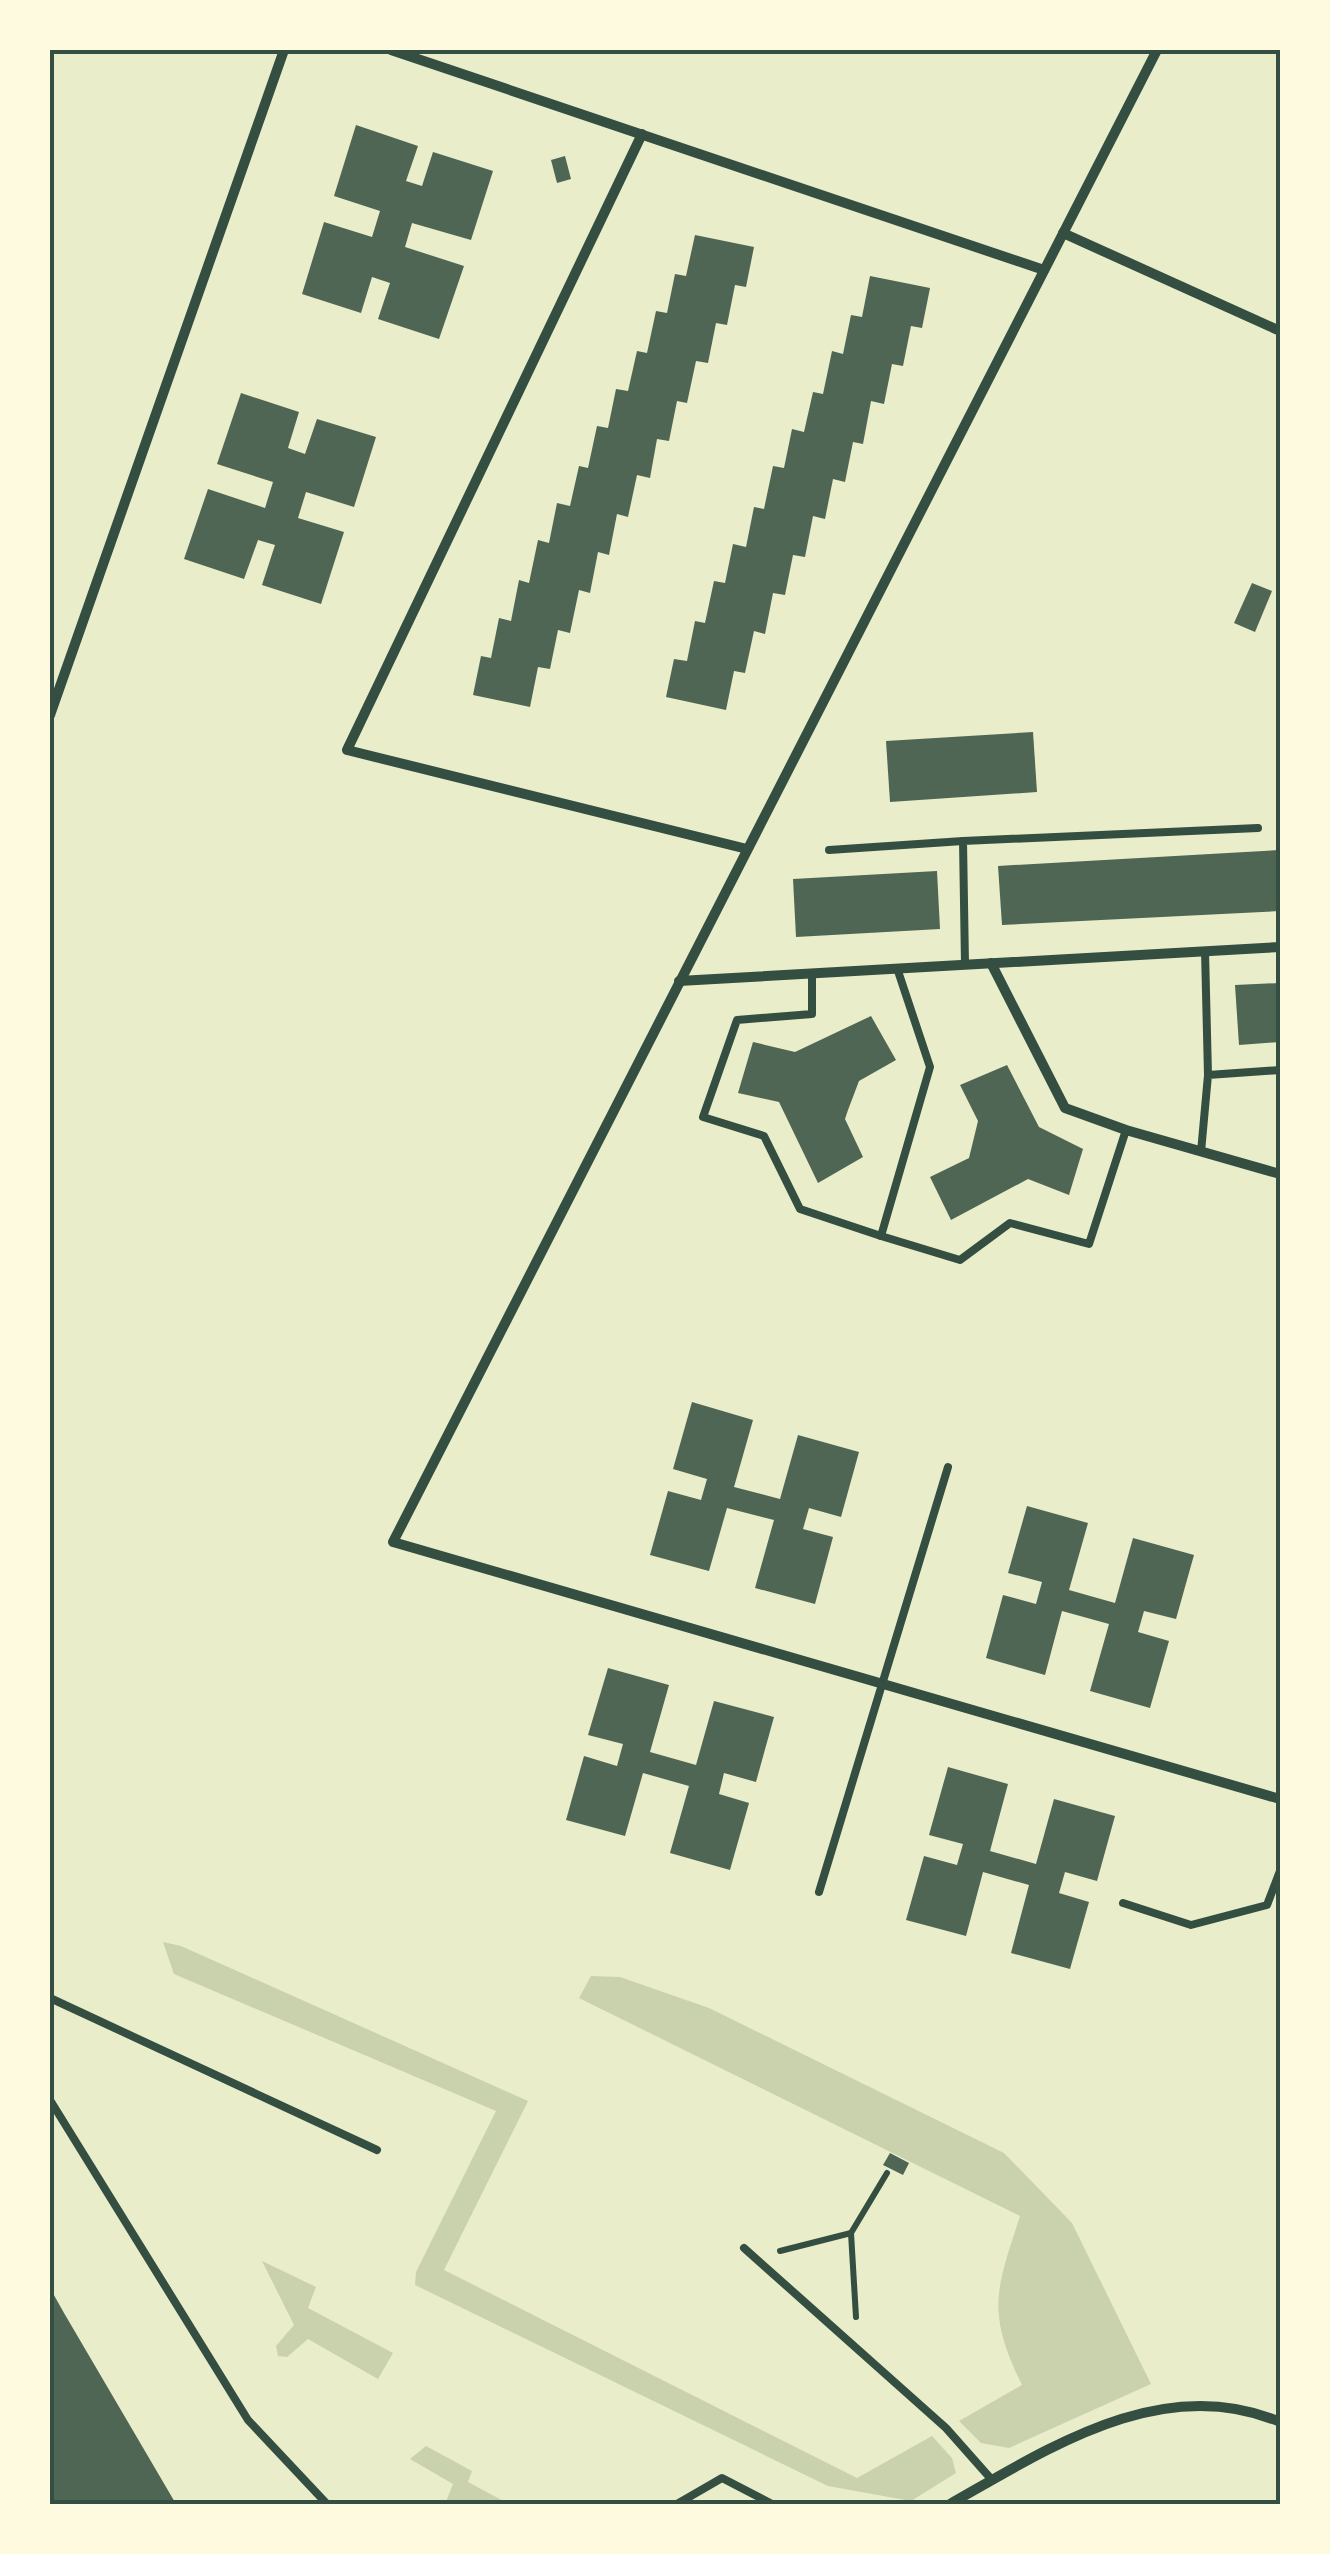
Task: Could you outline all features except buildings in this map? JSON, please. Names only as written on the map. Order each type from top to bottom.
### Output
[{"type":"street","points":[[50,714],[284,50]]},
{"type":"street","points":[[391,50],[1044,270]]},
{"type":"street","points":[[1156,50],[393,1542],[1280,1799]]},
{"type":"street","points":[[642,134],[347,750],[747,849]]},
{"type":"street","points":[[1063,233],[1280,331]]},
{"type":"street","points":[[679,980],[1280,946]]},
{"type":"street","points":[[991,963],[1065,1108],[1126,1130],[1280,1174]]},
{"type":"street","points":[[950,2504],[1105,2423],[1165,2405],[1219,2406],[1280,2422]]},
{"type":"lane","points":[[828,850],[1258,828]]},
{"type":"lane","points":[[963,841],[965,964]]},
{"type":"lane","points":[[1201,1152],[1208,1075],[1205,951]]},
{"type":"lane","points":[[881,1236],[930,1067],[898,968]]},
{"type":"lane","points":[[812,973],[812,1014],[737,1020],[703,1117],[764,1136],[800,1209],[960,1260],[1010,1223],[1089,1244],[1126,1130]]},
{"type":"lane","points":[[1208,1075],[1280,1070]]},
{"type":"lane","points":[[819,1892],[948,1468]]},
{"type":"lane","points":[[1122,1902],[1191,1925],[1267,1906],[1280,1871]]},
{"type":"lane","points":[[50,1998],[377,2150]]},
{"type":"lane","points":[[50,2100],[248,2420],[328,2504]]},
{"type":"lane","points":[[744,2248],[946,2428],[992,2480]]},
{"type":"lane","points":[[677,2504],[722,2478],[772,2504]]},
{"type":"path","points":[[857,2349],[852,2233],[887,2173]]},
{"type":"path","points":[[754,2257],[852,2233]]},
{"type":"green space","points":[[163,1942],[181,1946],[528,2101],[444,2270],[857,2478],[932,2436],[952,2458],[956,2473],[911,2501],[828,2486],[415,2285],[416,2272],[496,2111],[174,1974]]},
{"type":"green space","points":[[591,1976],[620,1977],[709,2008],[1004,2153],[1072,2223],[1151,2384],[1009,2448],[981,2443],[959,2421],[1022,2385],[1003,2338],[998,2300],[1020,2216],[579,1998]]},
{"type":"green space","points":[[262,2261],[316,2287],[308,2308],[393,2353],[378,2379],[308,2339],[287,2357],[278,2356],[276,2346],[294,2325]]},
{"type":"green space","points":[[426,2446],[472,2471],[468,2482],[509,2504],[445,2504],[453,2484],[410,2459]]}]
